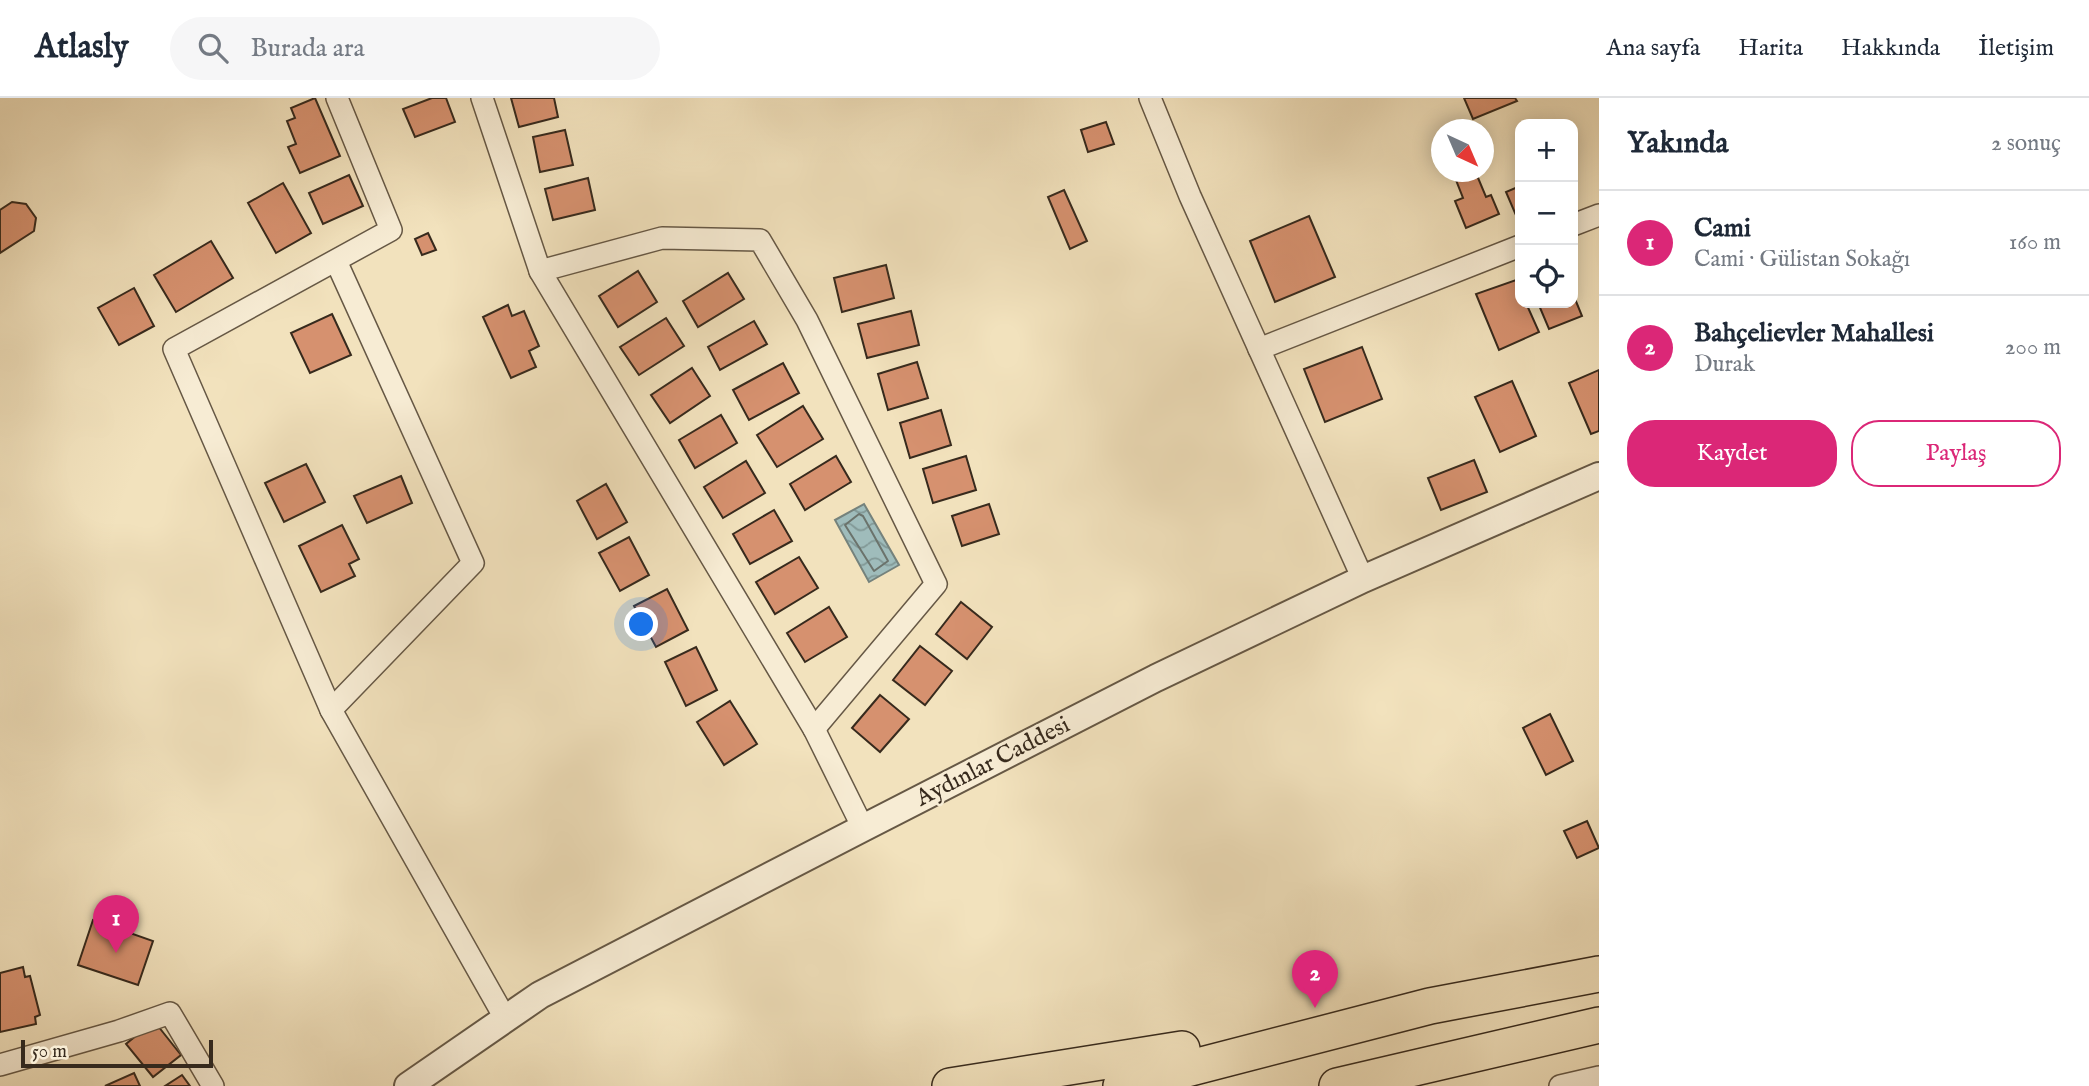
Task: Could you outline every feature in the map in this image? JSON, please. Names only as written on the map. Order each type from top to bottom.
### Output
[{"type":"highway","points":[[950,1086],[1430,1006],[1599,974]]},
{"type":"highway","points":[[1121,1086],[1430,1006]]},
{"type":"highway","points":[[1337,1086],[1599,1025]]},
{"type":"street","points":[[337,98],[391,230],[174,349],[331,710],[505,1018]]},
{"type":"street","points":[[482,98],[540,271],[814,729],[863,828]]},
{"type":"street","points":[[1150,98],[1190,196],[1363,579]]},
{"type":"street","points":[[1578,223],[1599,215]]},
{"type":"street","points":[[540,271],[662,238],[760,240],[807,320],[936,584],[814,729]]},
{"type":"street","points":[[1259,349],[1515,248]]},
{"type":"street","points":[[331,710],[472,562],[335,261]]},
{"type":"street","name":"Aydınlar Caddesi","points":[[408,1086],[540,995],[863,828],[1156,678],[1363,579],[1599,476]]},
{"type":"street","points":[[0,1065],[119,1031],[170,1013],[213,1086]]},
{"type":"street","points":[[1560,1086],[1599,1077]]},
{"type":"water","points":[[864,504],[899,565],[869,582],[835,520]]},
{"type":"building","points":[[315,98],[340,156],[300,173],[288,147],[296,144],[287,121],[295,118],[291,108]]},
{"type":"building","points":[[432,98],[446,98],[455,122],[415,137],[403,109]]},
{"type":"building","points":[[511,98],[554,98],[558,117],[519,127]]},
{"type":"building","points":[[1464,98],[1515,98],[1517,101],[1473,119]]},
{"type":"building","points":[[1106,122],[1114,144],[1088,152],[1081,130]]},
{"type":"building","points":[[565,130],[573,165],[540,172],[533,137]]},
{"type":"building","points":[[349,175],[363,206],[323,224],[309,193]]},
{"type":"building","points":[[588,178],[595,210],[553,220],[545,189]]},
{"type":"building","points":[[1457,182],[1480,182],[1486,197],[1491,195],[1499,214],[1466,228],[1455,201],[1463,198]]},
{"type":"building","points":[[283,183],[311,233],[276,253],[248,203]]},
{"type":"building","points":[[1515,188],[1515,213],[1506,192]]},
{"type":"building","points":[[1064,190],[1087,241],[1070,249],[1048,197]]},
{"type":"building","points":[[12,202],[26,204],[36,218],[34,231],[0,253],[0,210]]},
{"type":"building","points":[[1309,216],[1335,277],[1275,302],[1250,241]]},
{"type":"building","points":[[428,233],[436,250],[422,255],[415,239]]},
{"type":"building","points":[[211,241],[233,278],[176,312],[154,275]]},
{"type":"building","points":[[886,265],[894,298],[842,312],[834,278]]},
{"type":"building","points":[[638,271],[657,302],[618,327],[599,296]]},
{"type":"building","points":[[728,273],[744,299],[698,327],[683,301]]},
{"type":"building","points":[[1515,280],[1515,308],[1528,308],[1539,332],[1499,350],[1476,294]]},
{"type":"building","points":[[134,288],[154,326],[119,345],[98,308]]},
{"type":"building","points":[[508,305],[512,316],[524,311],[539,346],[529,351],[536,367],[511,378],[483,317]]},
{"type":"building","points":[[1578,306],[1582,316],[1549,329],[1540,308]]},
{"type":"building","points":[[911,311],[919,345],[867,358],[858,324]]},
{"type":"building","points":[[332,314],[351,355],[310,373],[291,333]]},
{"type":"building","points":[[666,318],[684,346],[639,375],[620,347]]},
{"type":"building","points":[[754,321],[767,344],[720,370],[708,347]]},
{"type":"building","points":[[1362,347],[1382,399],[1325,422],[1304,369]]},
{"type":"building","points":[[917,362],[928,398],[888,410],[878,374]]},
{"type":"building","points":[[783,363],[799,393],[749,420],[733,390]]},
{"type":"building","points":[[692,368],[710,396],[670,423],[651,395]]},
{"type":"building","points":[[1599,370],[1599,431],[1591,434],[1569,383]]},
{"type":"building","points":[[1512,381],[1536,436],[1500,452],[1475,397]]},
{"type":"building","points":[[803,406],[823,439],[777,467],[757,435]]},
{"type":"building","points":[[941,410],[951,445],[910,458],[900,423]]},
{"type":"building","points":[[721,415],[737,443],[695,468],[679,440]]},
{"type":"building","points":[[836,456],[851,482],[805,510],[790,484]]},
{"type":"building","points":[[966,456],[976,490],[933,503],[923,469]]},
{"type":"building","points":[[1474,460],[1487,492],[1441,510],[1428,478]]},
{"type":"building","points":[[746,461],[765,493],[723,518],[704,487]]},
{"type":"building","points":[[306,464],[325,502],[284,522],[265,483]]},
{"type":"building","points":[[401,476],[412,503],[367,523],[354,496]]},
{"type":"building","points":[[606,484],[627,522],[597,539],[577,501]]},
{"type":"building","points":[[989,504],[999,534],[962,546],[952,516]]},
{"type":"building","points":[[774,510],[792,541],[750,564],[733,534]]},
{"type":"building","points":[[342,525],[359,559],[349,564],[355,576],[321,592],[299,546]]},
{"type":"building","points":[[629,537],[649,575],[620,591],[599,553]]},
{"type":"building","points":[[799,557],[818,588],[775,614],[756,582]]},
{"type":"building","points":[[667,589],[688,630],[656,647],[634,606]]},
{"type":"building","points":[[961,602],[992,627],[967,659],[936,634]]},
{"type":"building","points":[[829,607],[847,637],[805,662],[787,633]]},
{"type":"building","points":[[920,646],[952,671],[925,705],[893,680]]},
{"type":"building","points":[[696,647],[717,690],[686,706],[665,662]]},
{"type":"building","points":[[880,695],[909,719],[880,752],[852,728]]},
{"type":"building","points":[[730,701],[757,744],[724,765],[697,722]]},
{"type":"building","points":[[1550,714],[1573,761],[1546,775],[1523,728]]},
{"type":"building","points":[[1587,821],[1599,848],[1577,858],[1564,831]]},
{"type":"building","points":[[93,920],[153,941],[138,985],[78,965]]},
{"type":"building","points":[[23,967],[25,977],[30,976],[40,1015],[35,1017],[36,1024],[0,1032],[0,973]]},
{"type":"building","points":[[154,1021],[181,1055],[153,1077],[126,1044]]},
{"type":"building","points":[[134,1073],[140,1086],[105,1086]]},
{"type":"building","points":[[182,1075],[190,1086],[165,1086]]},
{"type":"place","name":"Cami","points":[[116,953]]},
{"type":"place","name":"Bahçelievler Mahallesi","points":[[1315,1008]]}]
